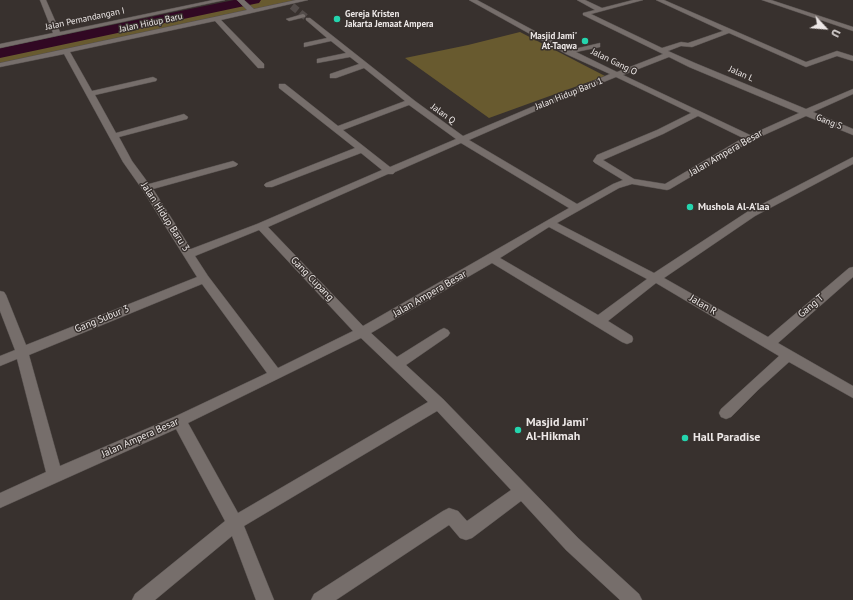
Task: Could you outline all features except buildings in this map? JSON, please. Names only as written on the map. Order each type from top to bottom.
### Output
[{"type":"street","points":[[43,0],[57,34]]},
{"type":"street","name":"Jalan Pemandangan I","points":[[0,46],[222,0]]},
{"type":"street","points":[[240,0],[252,11]]},
{"type":"street","name":"Jalan Hidup Baru","points":[[0,65],[252,11],[290,5],[305,0]]},
{"type":"street","name":"Jalan Gang O","points":[[472,0],[569,52],[750,138]]},
{"type":"street","points":[[580,0],[601,10]]},
{"type":"street","points":[[640,0],[585,14],[665,52]]},
{"type":"street","points":[[659,0],[806,65],[837,53],[853,59]]},
{"type":"street","points":[[765,0],[853,29]]},
{"type":"street","name":"Jalan Q","points":[[289,19],[306,18],[410,102],[463,140],[577,208]]},
{"type":"street","points":[[217,19],[261,66]]},
{"type":"street","name":"Jalan Hidup Baru 1","points":[[189,254],[261,226],[390,172],[562,96],[617,75],[682,44],[689,45],[729,31]]},
{"type":"street","points":[[307,45],[332,39]]},
{"type":"street","points":[[569,52],[597,45]]},
{"type":"street","name":"Jalan Hidup Baru 3","points":[[66,51],[128,162],[147,188],[204,279],[276,375]]},
{"type":"street","name":"Jalan L","points":[[665,52],[805,113]]},
{"type":"street","points":[[320,61],[352,54]]},
{"type":"street","points":[[333,76],[364,65]]},
{"type":"street","points":[[89,94],[154,79]]},
{"type":"street","points":[[282,86],[338,128],[390,172]]},
{"type":"street","name":"Jalan Ampera Besar","points":[[0,501],[55,475],[179,421],[362,332],[492,258],[549,223],[616,186],[631,181],[667,187],[750,138],[853,91]]},
{"type":"street","points":[[338,128],[410,102]]},
{"type":"street","points":[[631,181],[604,166],[598,161],[600,157],[660,132],[698,113]]},
{"type":"street","name":"Gang S","points":[[805,113],[853,132]]},
{"type":"street","points":[[114,136],[184,117]]},
{"type":"street","points":[[268,185],[362,149]]},
{"type":"street","points":[[599,321],[655,278],[751,214],[853,160]]},
{"type":"street","points":[[147,188],[233,164]]},
{"type":"street","name":"Jalan R","points":[[549,223],[655,278],[853,393]]},
{"type":"street","name":"Gang Cupang","points":[[261,226],[362,332],[438,403],[572,544],[633,600]]},
{"type":"street","points":[[492,258],[628,339]]},
{"type":"street","name":"Gang T","points":[[768,343],[853,271]]},
{"type":"street","name":"Gang Subur 3","points":[[0,361],[204,279]]},
{"type":"street","points":[[0,295],[22,352],[55,475]]},
{"type":"street","points":[[397,364],[444,333]]},
{"type":"street","points":[[726,413],[752,386],[788,355]]},
{"type":"street","points":[[141,600],[235,522],[438,403]]},
{"type":"street","points":[[179,421],[235,522],[265,600]]},
{"type":"street","points":[[320,600],[449,516],[452,516],[466,532],[522,491]]},
{"type":"shaded area","points":[[252,0],[305,0],[0,65],[0,53]]},
{"type":"shaded area","points":[[520,32],[605,76],[489,118],[405,58],[468,45]]},
{"type":"waterway","points":[[0,53],[254,0]]},
{"type":"tunnel","points":[[292,6],[308,19]]},
{"type":"place","name":"Gereja Kristen Jakarta Jemaat Ampera","points":[[337,19]]},
{"type":"place","name":"Masjid Jami' At-Taqwa","points":[[585,41]]},
{"type":"place","name":"Mushola Al-A'laa","points":[[690,207]]},
{"type":"place","name":"Masjid Jami' Al-Hikmah","points":[[518,430]]},
{"type":"place","name":"Hall Paradise","points":[[685,438]]}]
